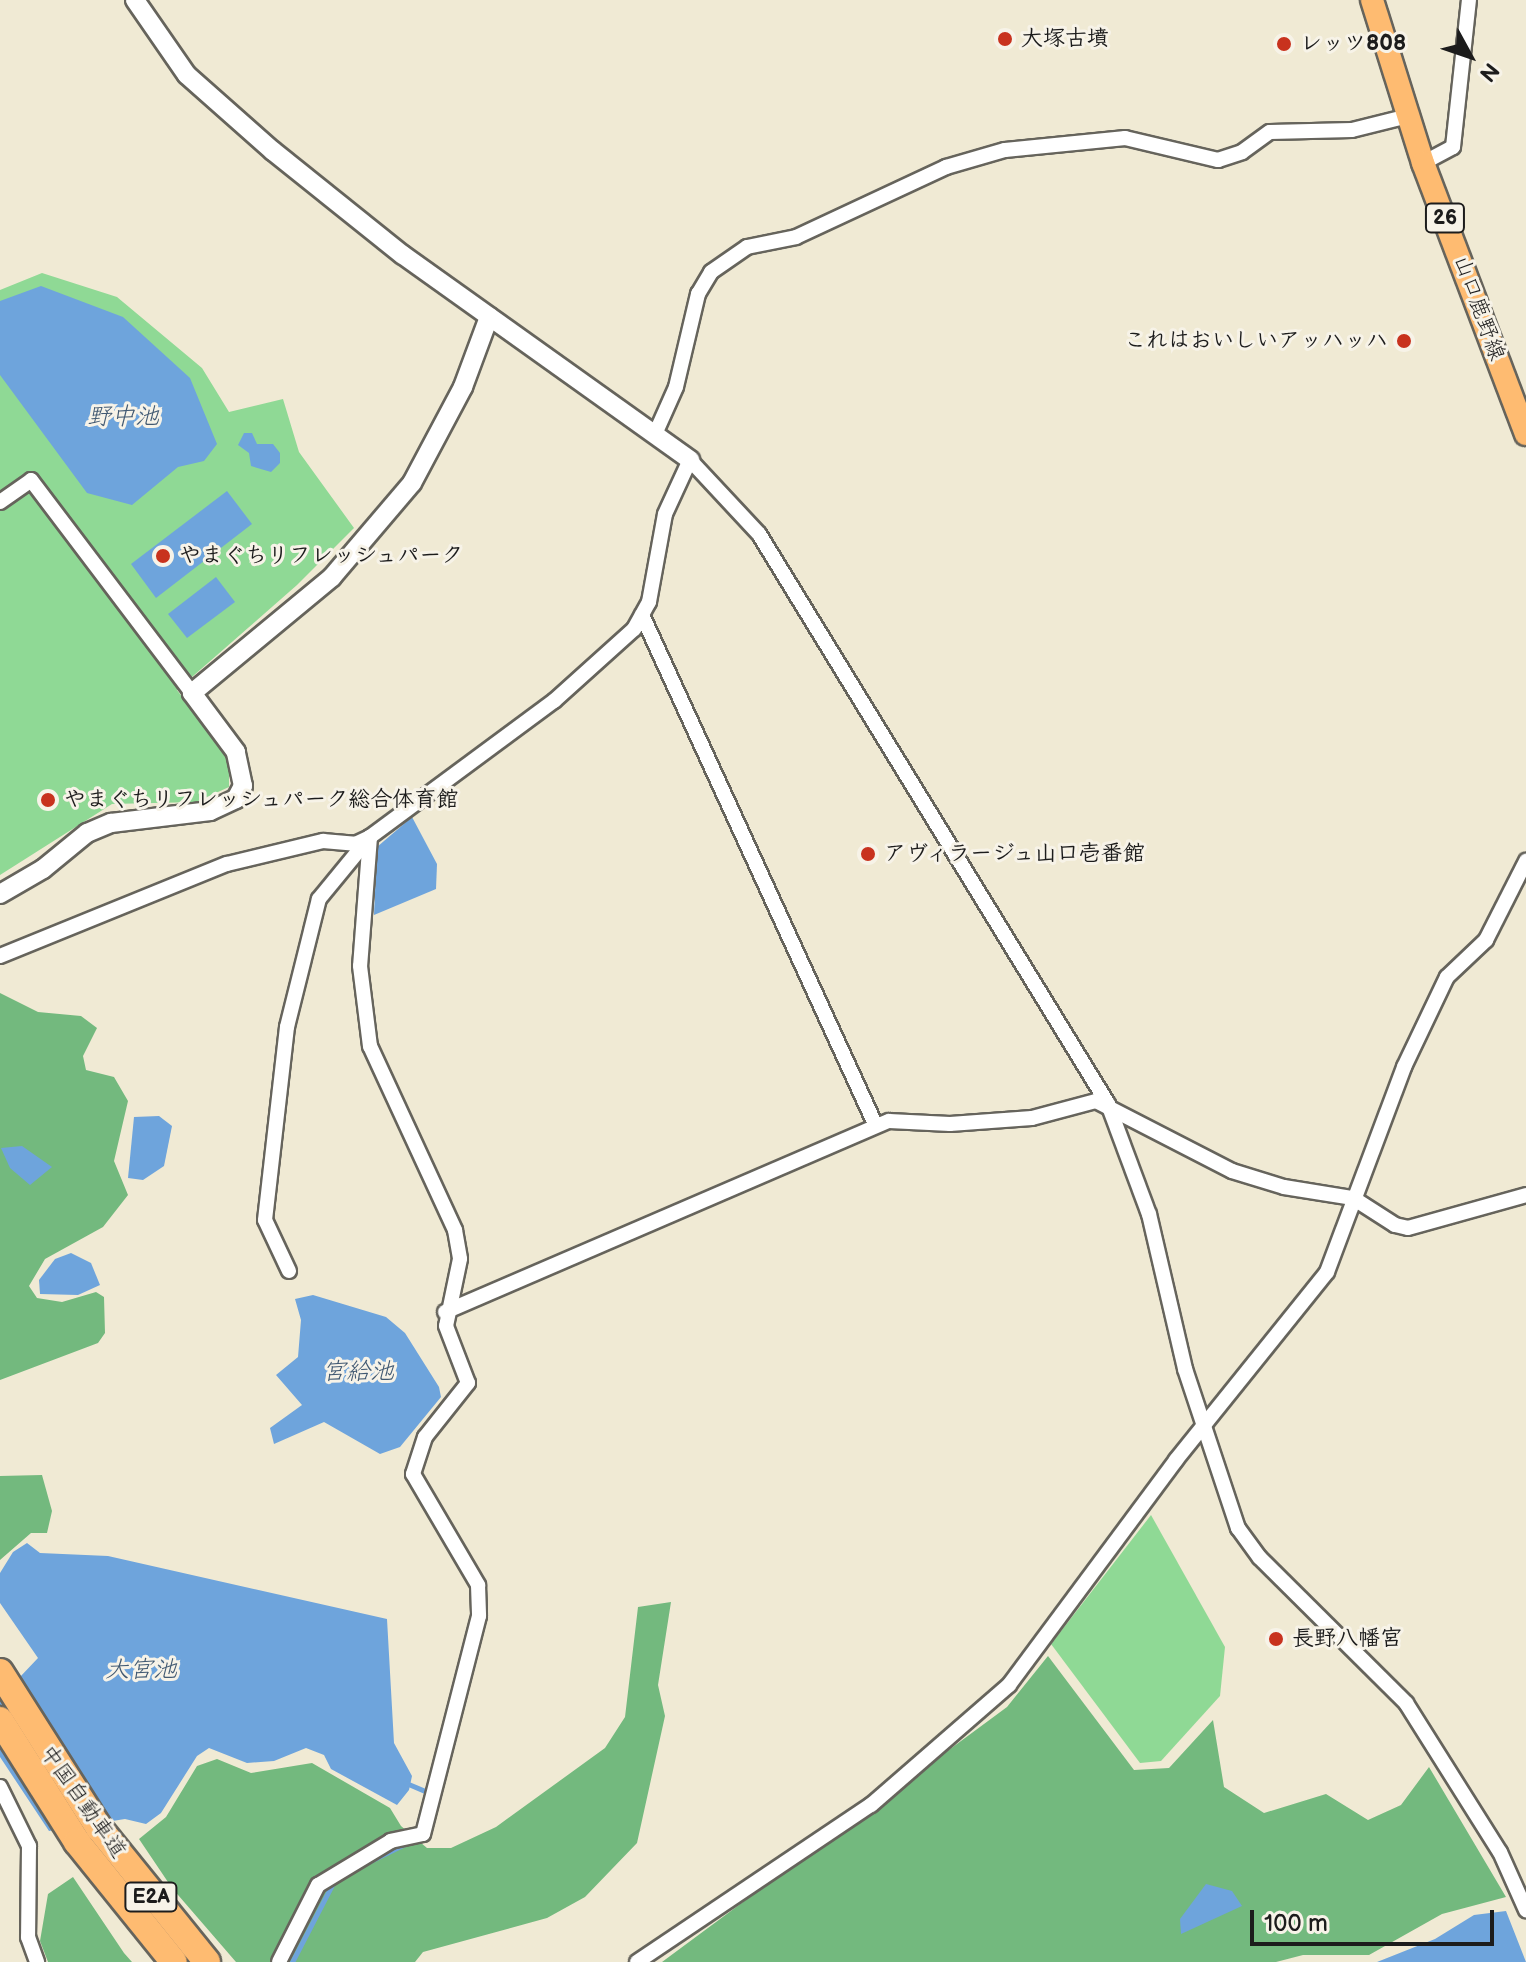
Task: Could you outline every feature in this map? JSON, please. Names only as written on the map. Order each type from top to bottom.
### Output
[{"type":"highway","name":"中国自動車道","points":[[3,1678],[88,1835],[207,1962]]},
{"type":"highway","name":"中国自動車道","points":[[0,1720],[88,1835],[174,1962]]},
{"type":"main road","name":"山口鹿野線","points":[[1372,0],[1423,163],[1526,434]]},
{"type":"street","points":[[135,0],[171,57],[206,93],[403,255],[656,432],[690,460],[759,534],[1108,1104],[1149,1214],[1167,1306],[1203,1427],[1238,1528],[1260,1558],[1406,1703],[1500,1852],[1526,1910]]},
{"type":"street","points":[[1423,163],[1453,147],[1469,0]]},
{"type":"street","points":[[656,432],[676,387],[698,294],[711,272],[747,247],[809,232],[946,167],[1005,150],[1125,138],[1218,160],[1242,152],[1270,132],[1352,130],[1408,116]]},
{"type":"street","points":[[192,693],[332,577],[396,504],[433,449],[489,317]]},
{"type":"street","points":[[0,956],[227,864],[323,841],[355,844],[370,837],[596,668],[642,615],[665,514],[690,460]]},
{"type":"street","points":[[0,502],[31,480],[236,752],[243,773],[236,799],[210,811],[111,823],[79,839],[43,869],[0,894]]},
{"type":"street","points":[[642,615],[875,1124]]},
{"type":"street","points":[[289,1271],[265,1220],[287,1027],[310,919],[319,899],[370,837]]},
{"type":"street","points":[[279,1962],[318,1885],[391,1841],[423,1834],[431,1815],[479,1616],[478,1585],[413,1474],[425,1437],[468,1383],[464,1363],[447,1333],[445,1312],[460,1259],[455,1230],[370,1046],[360,966],[370,837]]},
{"type":"street","points":[[637,1962],[871,1805],[1009,1685],[1203,1427],[1327,1272],[1353,1198],[1447,977],[1486,940],[1526,861]]},
{"type":"street","points":[[445,1312],[875,1124],[1032,1118],[1096,1101],[1108,1104],[1232,1171],[1284,1187],[1353,1198],[1395,1225],[1408,1228],[1526,1195]]},
{"type":"street","points":[[0,1787],[29,1846],[28,1937],[37,1962]]},
{"type":"green space","name":"やまぐちリフレッシュパーク","points":[[42,273],[117,297],[202,368],[229,412],[283,399],[299,452],[354,528],[297,585],[177,690],[229,760],[229,787],[196,802],[112,804],[0,875],[0,290]]},
{"type":"green space","points":[[0,993],[38,1012],[81,1016],[97,1028],[83,1056],[86,1070],[114,1077],[128,1101],[114,1161],[128,1195],[103,1227],[45,1259],[29,1286],[37,1298],[62,1302],[96,1292],[104,1297],[105,1333],[98,1343],[0,1380]]},
{"type":"green space","points":[[42,1475],[52,1511],[47,1533],[31,1533],[0,1560],[0,1476]]},
{"type":"green space","points":[[1151,1515],[1225,1647],[1220,1696],[1161,1761],[1140,1763],[1051,1644]]},
{"type":"green space","points":[[671,1602],[658,1685],[665,1716],[637,1843],[585,1897],[547,1918],[423,1952],[415,1962],[236,1962],[172,1888],[139,1839],[166,1817],[197,1766],[217,1759],[251,1773],[312,1763],[390,1808],[401,1826],[427,1848],[451,1848],[496,1827],[605,1748],[625,1717],[638,1607]]},
{"type":"green space","points":[[1048,1656],[1134,1770],[1169,1768],[1213,1720],[1224,1787],[1264,1813],[1326,1794],[1368,1820],[1401,1805],[1429,1767],[1506,1897],[1442,1914],[1369,1955],[1303,1955],[1276,1962],[662,1962],[1007,1707]]},
{"type":"green space","points":[[73,1877],[132,1962],[48,1962],[40,1941],[48,1894]]},
{"type":"water","name":"野中池","points":[[41,286],[123,317],[190,378],[217,444],[204,461],[178,467],[132,505],[87,493],[0,375],[0,301]]},
{"type":"water","points":[[244,433],[252,433],[257,444],[273,444],[280,453],[280,463],[271,472],[251,466],[249,453],[238,445]]},
{"type":"water","points":[[227,491],[252,524],[156,598],[131,564]]},
{"type":"water","points":[[216,577],[235,602],[187,638],[168,614]]},
{"type":"water","points":[[412,817],[437,864],[436,889],[374,915],[377,847]]},
{"type":"water","points":[[159,1116],[172,1126],[164,1166],[143,1180],[128,1178],[134,1117]]},
{"type":"water","points":[[22,1146],[52,1167],[30,1185],[10,1168],[1,1148]]},
{"type":"water","points":[[71,1253],[91,1263],[100,1285],[78,1295],[40,1294],[39,1280],[55,1259]]},
{"type":"water","name":"宮給池","points":[[313,1295],[386,1317],[405,1333],[439,1387],[441,1397],[400,1447],[380,1454],[324,1422],[274,1444],[270,1428],[302,1405],[276,1375],[298,1357],[301,1320],[295,1299]]},
{"type":"water","name":"大宮池","points":[[27,1543],[40,1553],[108,1556],[387,1619],[394,1743],[412,1776],[409,1790],[397,1805],[331,1769],[324,1755],[306,1748],[274,1761],[247,1763],[209,1748],[197,1756],[161,1813],[146,1824],[125,1819],[49,1831],[0,1757],[0,1698],[38,1658],[0,1603],[0,1573],[13,1552]]},
{"type":"water","points":[[1206,1884],[1232,1891],[1242,1906],[1181,1934],[1180,1919]]},
{"type":"water","points":[[1506,1911],[1526,1962],[1377,1962],[1435,1939],[1474,1915]]},
{"type":"waterway","points":[[406,1783],[430,1793]]},
{"type":"waterway","points":[[366,1863],[413,1840]]},
{"type":"waterway","points":[[292,1962],[334,1881]]},
{"type":"place","name":"大塚古墳","points":[[1005,39]]},
{"type":"place","name":"レッツ808","points":[[1284,44]]},
{"type":"place","name":"これはおいしいアッハッハ","points":[[1404,341]]},
{"type":"place","name":"やまぐちリフレッシュパーク","points":[[163,556]]},
{"type":"place","name":"やまぐちリフレッシュパーク総合体育館","points":[[48,800]]},
{"type":"place","name":"アヴィラージュ山口壱番館","points":[[868,854]]},
{"type":"place","name":"長野八幡宮","points":[[1276,1639]]}]
